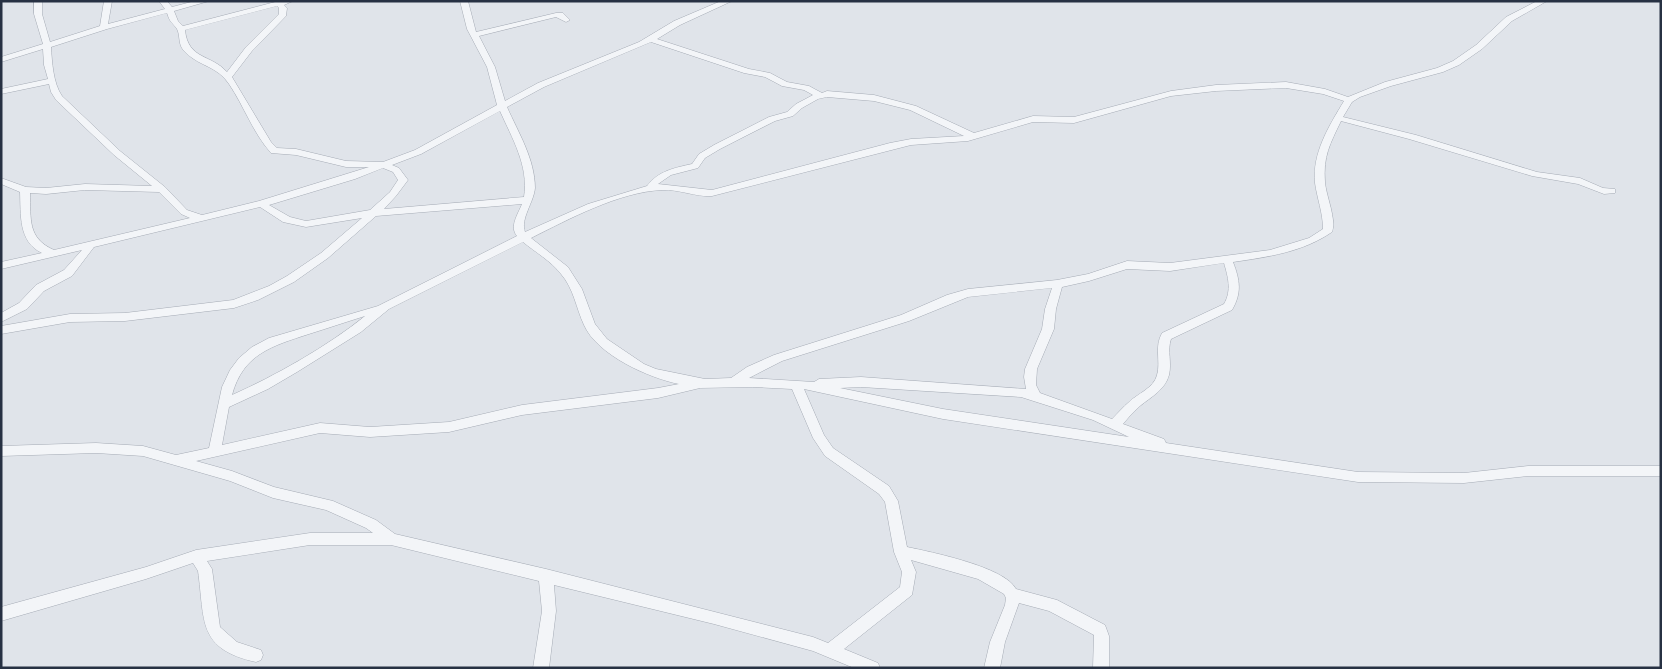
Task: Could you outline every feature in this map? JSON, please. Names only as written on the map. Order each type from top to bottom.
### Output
[{"type":"street","points":[[38,1],[38,14],[48,45],[48,65],[58,98],[82,118],[117,153],[162,189],[184,212],[202,218]]},
{"type":"street","points":[[104,27],[108,1]]},
{"type":"street","points":[[1,330],[70,318],[126,316],[247,301],[303,271],[326,256],[386,202],[403,180],[396,170],[383,165],[346,164],[296,152],[274,151],[267,143],[236,86],[218,67],[188,51],[182,41],[181,29],[174,22],[170,10],[162,1]]},
{"type":"street","points":[[1,60],[104,27],[205,1]]},
{"type":"street","points":[[181,29],[289,1]]},
{"type":"street","points":[[464,1],[474,35],[492,67],[502,106],[525,156],[530,187],[528,200],[518,226],[519,233],[564,270],[577,289],[590,326],[603,342],[653,373],[705,384]]},
{"type":"street","points":[[1,266],[261,204],[329,185],[383,165],[446,138],[541,85],[650,40],[677,23],[728,1]]},
{"type":"street","points":[[735,382],[751,370],[778,358],[905,318],[968,292],[1057,284],[1089,277],[1127,264],[1170,267],[1228,261],[1271,254],[1313,240],[1328,230],[1319,169],[1321,154],[1349,100],[1357,95],[1388,84],[1440,70],[1456,63],[1479,48],[1509,19],[1543,1]]},
{"type":"street","points":[[227,77],[249,49],[283,14],[283,8],[279,4]]},
{"type":"street","points":[[474,35],[551,15],[560,15],[566,20]]},
{"type":"street","points":[[650,40],[706,56],[747,71],[767,75],[785,84],[806,88],[820,96]]},
{"type":"street","points":[[1,92],[52,81]]},
{"type":"street","points":[[214,452],[228,383],[248,354],[257,348],[385,306],[578,211],[650,188],[668,187],[696,193],[712,193],[890,146],[911,142],[973,137],[1033,119],[1074,120],[1171,94],[1216,88],[1286,85],[1325,92],[1349,100]]},
{"type":"street","points":[[650,188],[656,180],[668,173],[695,166],[702,156],[717,147],[772,119],[790,114],[799,106],[820,96],[830,94],[874,98],[913,108],[973,137]]},
{"type":"street","points":[[1338,118],[1396,131],[1458,152],[1486,158],[1534,174],[1556,179],[1579,181],[1603,191],[1612,191]]},
{"type":"street","points":[[1,182],[25,190],[85,187],[162,189]]},
{"type":"street","points":[[25,190],[27,230],[38,248],[52,253]]},
{"type":"street","points":[[261,204],[287,220],[306,224],[373,213],[528,200]]},
{"type":"street","points":[[1,318],[23,306],[40,288],[68,273],[92,243]]},
{"type":"street","points":[[1114,425],[1134,405],[1158,386],[1164,372],[1161,350],[1166,336],[1228,307],[1235,294],[1236,285],[1228,261]]},
{"type":"street","points":[[1034,394],[1029,386],[1030,368],[1048,328],[1051,306],[1058,291],[1057,284]]},
{"type":"street","points":[[224,404],[264,386],[293,369],[356,329],[385,306]]},
{"type":"street","points":[[176,460],[320,428],[370,432],[449,427],[522,410],[658,393],[705,384],[735,382],[801,385],[862,382],[960,386],[1034,394],[1097,417],[1176,451]]},
{"type":"street","points":[[801,385],[943,414],[1176,451],[1358,477],[1464,478],[1528,472],[1661,472]]},
{"type":"street","points":[[801,385],[819,438],[829,452],[884,490],[891,502],[901,552],[909,572],[907,590],[830,651]]},
{"type":"street","points":[[1,451],[96,448],[143,451],[232,476],[273,492],[328,505],[371,524],[391,539]]},
{"type":"street","points":[[1,614],[146,573],[196,556],[310,539],[391,539],[714,616],[813,644],[873,668]]},
{"type":"street","points":[[901,552],[946,562],[983,575],[1009,590],[1013,595],[1052,605],[1100,630],[1102,636],[1101,668]]},
{"type":"street","points":[[196,556],[206,569],[213,630],[218,638],[224,642],[244,653],[256,655]]},
{"type":"street","points":[[541,668],[549,611],[546,575]]},
{"type":"street","points":[[992,668],[1002,628],[1012,606],[1013,595]]}]
